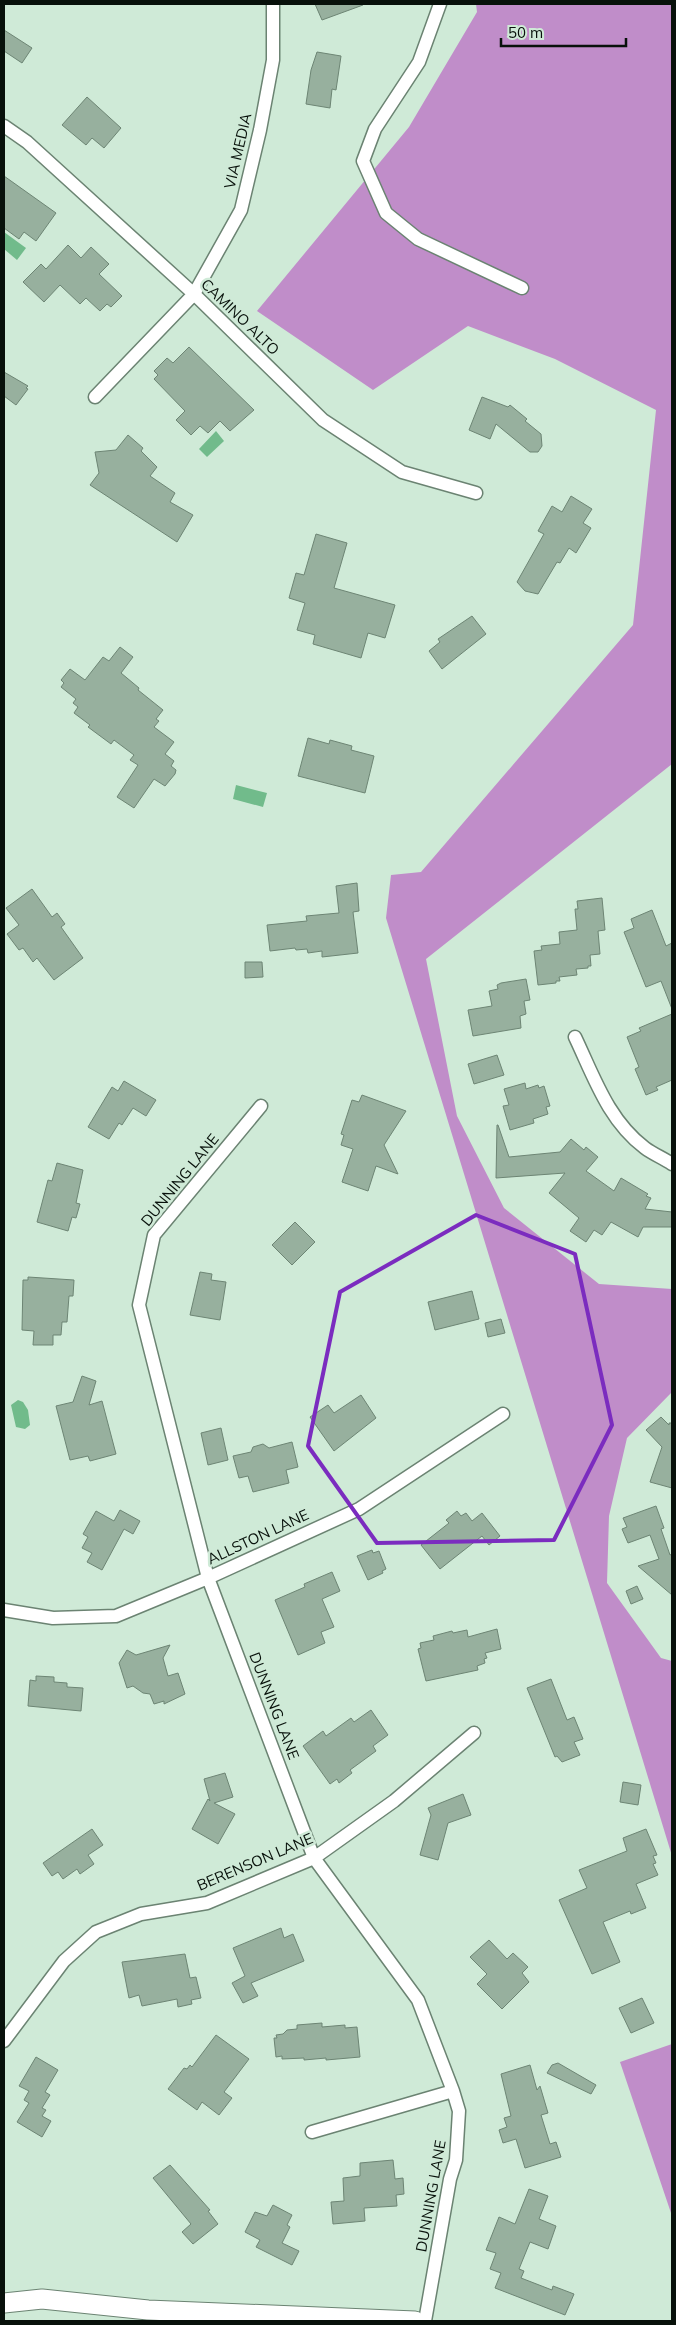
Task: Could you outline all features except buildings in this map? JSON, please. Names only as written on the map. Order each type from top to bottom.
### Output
[{"type":"street","name":"VIA MEDIA","points":[[96,397],[194,294],[241,210],[260,130],[272,60],[273,4]]},
{"type":"street","points":[[440,4],[419,62],[375,129],[363,161],[386,214],[418,239],[522,288]]},
{"type":"street","name":"CAMINO ALTO","points":[[4,126],[28,142],[194,294],[323,420],[402,472],[476,493]]},
{"type":"street","points":[[576,1037],[608,1108],[626,1131],[646,1148],[672,1164]]},
{"type":"street","name":"DUNNING LANE","points":[[261,1106],[154,1235],[139,1305],[208,1578],[314,1858],[418,2000],[460,2111],[456,2160],[450,2179],[425,2321]]},
{"type":"street","name":"ALLSTON LANE","points":[[4,1610],[53,1618],[116,1616],[208,1578],[359,1508],[502,1414]]},
{"type":"street","name":"BERENSON LANE","points":[[4,2041],[64,1961],[96,1932],[141,1914],[207,1903],[314,1858],[394,1801],[474,1733]]},
{"type":"street","points":[[312,2132],[453,2091]]},
{"type":"street","points":[[4,2303],[42,2299],[148,2316],[415,2321]]},
{"type":"highlighted area","points":[[476,1215],[575,1254],[612,1425],[554,1540],[377,1543],[308,1446],[340,1292]]},
{"type":"shaded area","points":[[476,4],[672,4],[672,764],[426,959],[457,1116],[504,1208],[599,1284],[672,1289],[672,1392],[627,1438],[609,1516],[607,1583],[661,1658],[672,1661],[672,1856],[386,918],[391,875],[421,872],[633,625],[656,410],[555,359],[468,326],[373,390],[257,311],[409,127],[477,12]]},
{"type":"shaded area","points":[[4,232],[26,248],[17,260],[4,249]]},
{"type":"shaded area","points":[[216,431],[224,441],[207,457],[199,449]]},
{"type":"shaded area","points":[[236,785],[267,793],[263,807],[233,799]]},
{"type":"shaded area","points":[[18,1400],[23,1402],[28,1410],[30,1425],[25,1429],[16,1427],[11,1405]]},
{"type":"shaded area","points":[[672,2044],[672,2212],[671,2213],[620,2062]]}]
